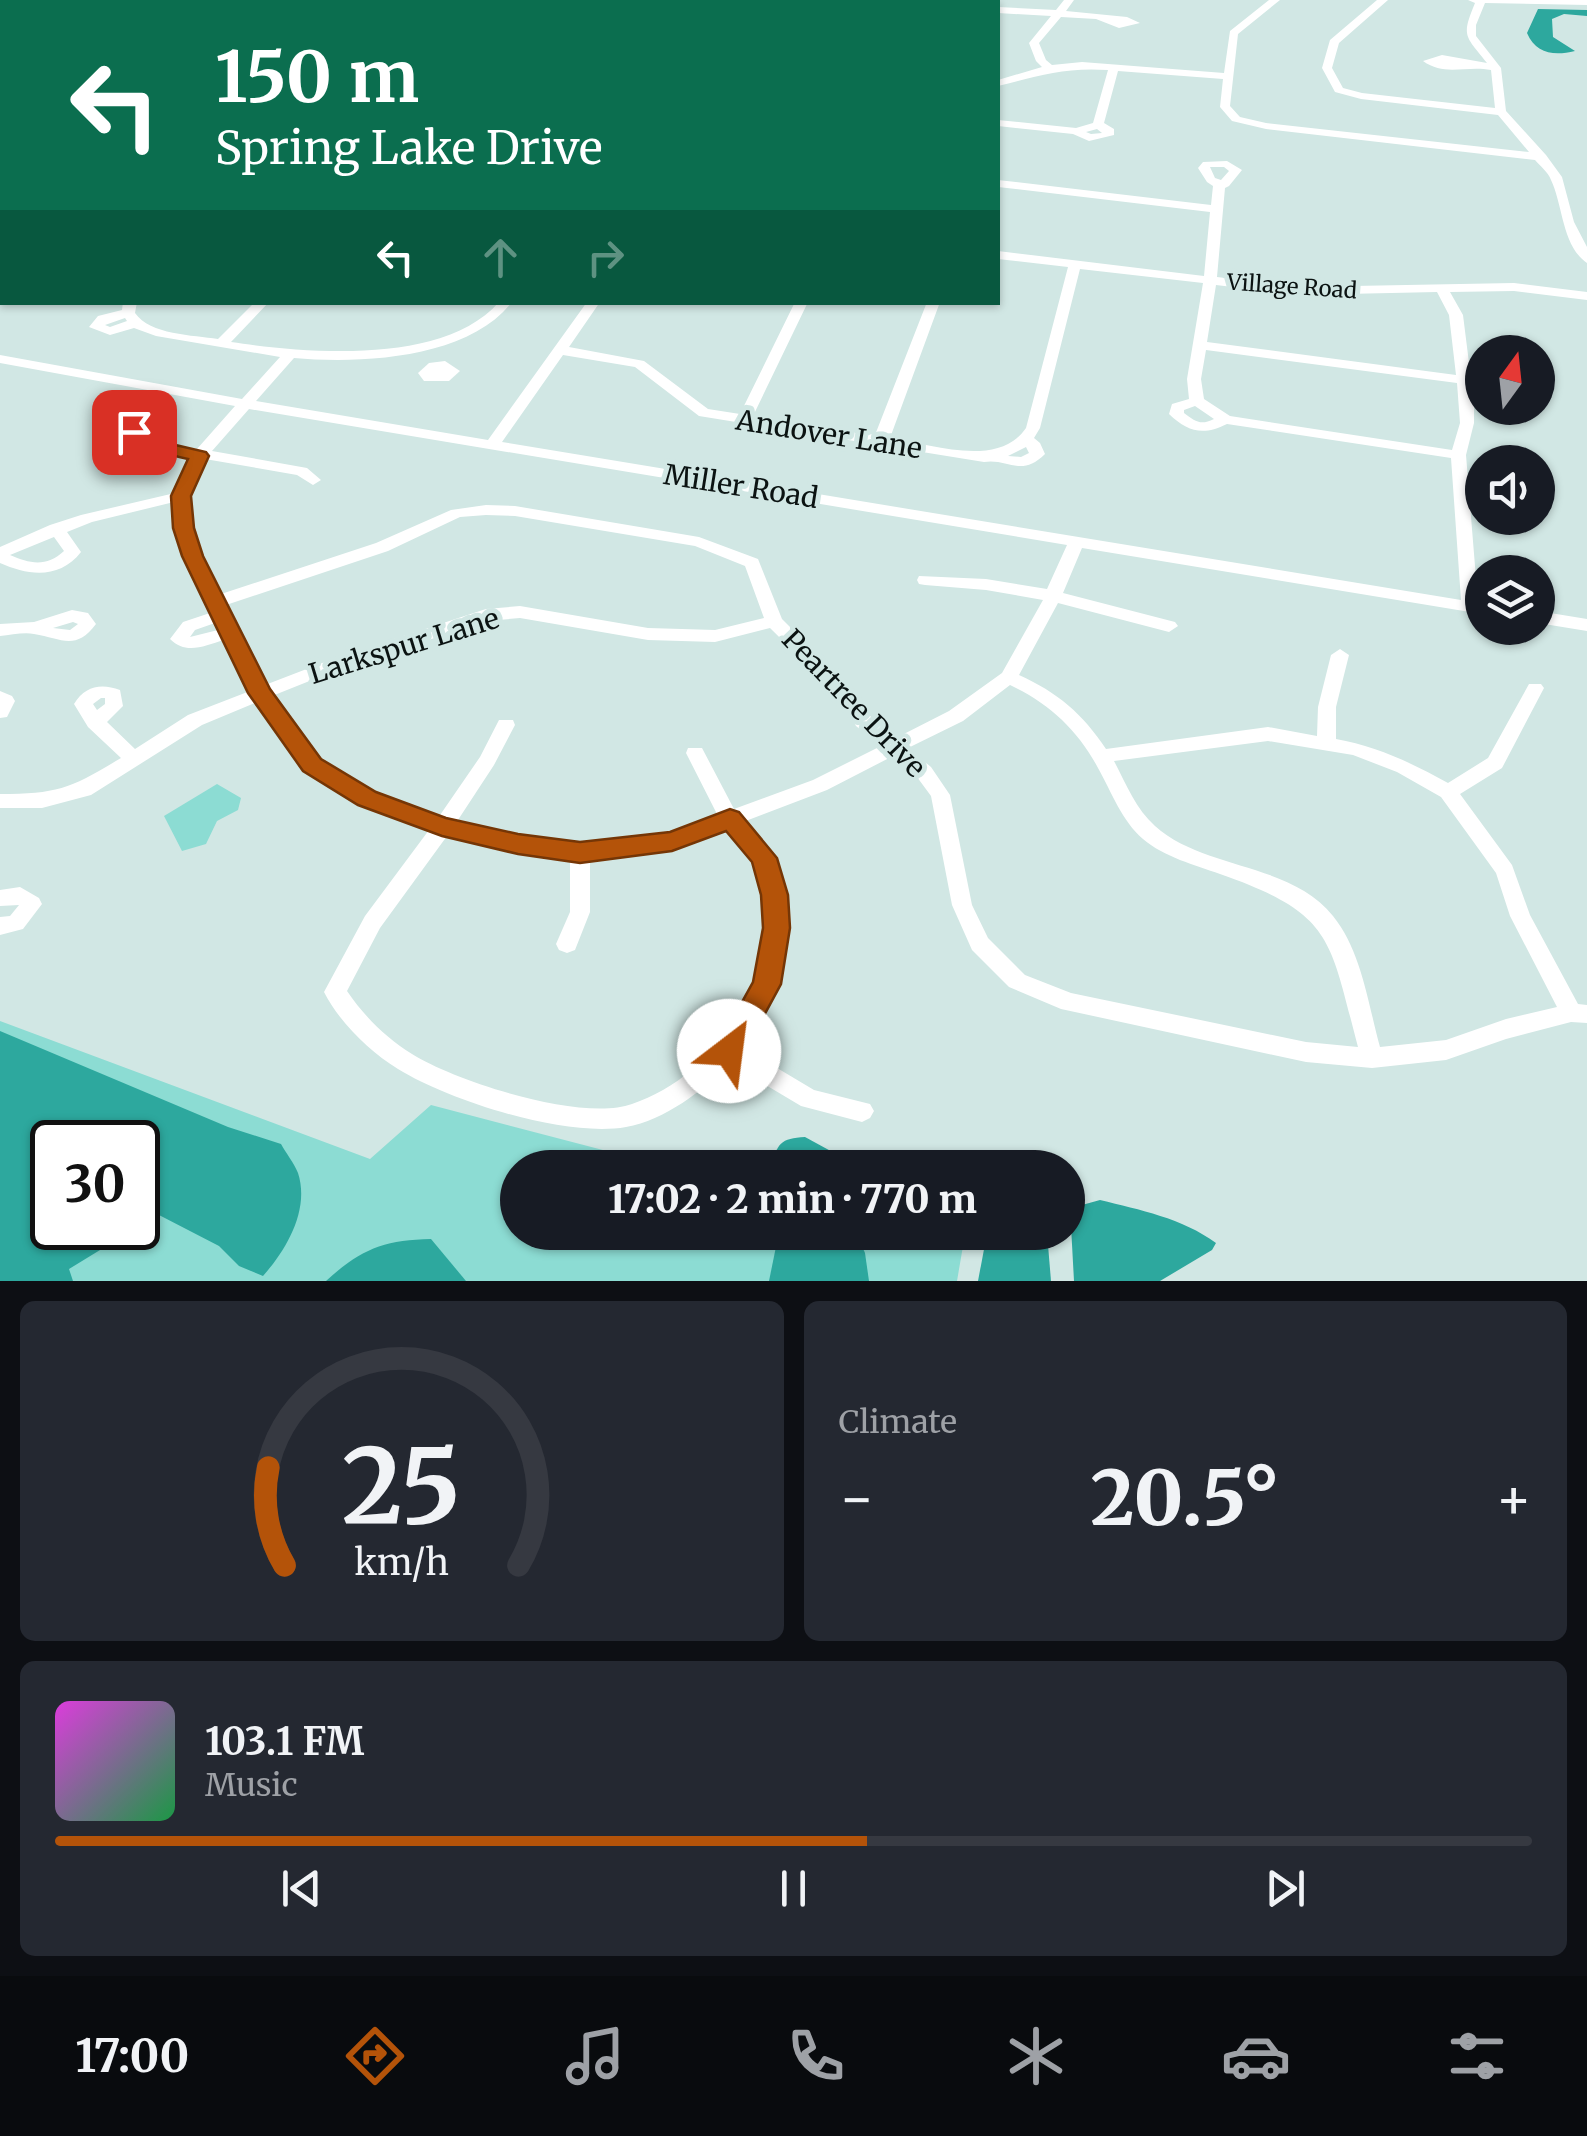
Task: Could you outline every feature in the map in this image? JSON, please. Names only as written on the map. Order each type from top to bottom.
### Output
[{"type":"street","points":[[1050,68],[1041,61],[1034,43],[1043,29],[1060,16],[1069,0]]},
{"type":"street","points":[[1275,0],[1233,34],[1225,106],[1236,119],[1266,126],[1542,158]]},
{"type":"street","points":[[1383,0],[1334,42],[1328,68],[1339,90],[1501,112]]},
{"type":"street","points":[[1472,0],[1587,2]]},
{"type":"street","points":[[1480,1],[1470,25],[1471,36],[1496,68],[1501,112],[1556,177],[1568,222],[1587,259]]},
{"type":"street","points":[[1000,10],[1101,19]]},
{"type":"street","points":[[1466,65],[1496,68]]},
{"type":"street","points":[[1000,82],[1050,68],[1114,67],[1226,76]]},
{"type":"street","points":[[1000,123],[1076,130],[1089,138],[1108,135],[1108,129],[1098,125],[1114,67]]},
{"type":"street","points":[[1000,184],[1215,208]]},
{"type":"street","points":[[1219,184],[1210,280],[1194,380],[1198,401],[1225,419],[1458,455]]},
{"type":"street","name":"Village Road","points":[[1000,255],[1325,293],[1514,287],[1587,296]]},
{"type":"street","name":"Andover Lane","points":[[560,350],[640,364],[704,413],[952,454],[994,454],[1018,463],[1037,454],[1036,446],[1026,440],[1075,264]]},
{"type":"street","points":[[1199,345],[1465,380],[1456,314],[1442,288]]},
{"type":"street","points":[[222,343],[260,305]]},
{"type":"street","points":[[131,313],[156,332],[340,359],[421,348],[480,328],[503,305]]},
{"type":"street","points":[[492,445],[592,305]]},
{"type":"street","points":[[742,422],[800,305]]},
{"type":"street","points":[[880,442],[933,305]]},
{"type":"street","points":[[421,348],[434,366]]},
{"type":"street","points":[[290,354],[199,456],[181,496],[184,528],[220,617],[260,693],[312,765],[367,798],[442,826],[518,844],[580,852],[672,841],[820,785],[896,750],[956,716],[1008,677],[1052,598],[1076,541]]},
{"type":"street","name":"Miller Road","points":[[0,359],[246,404],[1465,606]]},
{"type":"street","points":[[1198,401],[1177,407],[1176,414],[1182,422],[1208,428],[1225,419]]},
{"type":"street","points":[[1467,425],[1458,455],[1470,555]]},
{"type":"street","points":[[143,432],[160,447],[302,470],[313,480]]},
{"type":"street","points":[[0,554],[56,528],[181,496]]},
{"type":"street","name":"Peartree Drive","points":[[220,617],[457,513],[515,511],[714,546],[752,563],[774,621],[842,689],[864,721],[924,772],[940,795],[962,905],[980,944],[1018,981],[1069,1002],[1306,1052],[1372,1058],[1446,1050],[1506,1029],[1579,1013]]},
{"type":"street","points":[[0,554],[23,569],[60,563],[72,552],[56,528]]},
{"type":"street","points":[[925,580],[949,580],[1052,598],[1169,626]]},
{"type":"street","name":"Larkspur Lane","points":[[0,801],[62,798],[106,779],[196,720],[260,693],[486,615],[520,612],[648,634],[698,636],[715,636],[774,621]]},
{"type":"street","points":[[1555,620],[1587,625]]},
{"type":"street","points":[[0,630],[35,628]]},
{"type":"street","points":[[1326,744],[1326,708],[1340,655]]},
{"type":"street","points":[[1008,677],[1052,697],[1102,756],[1127,808],[1159,840],[1264,882],[1324,920],[1341,954],[1372,1058]]},
{"type":"street","points":[[1448,792],[1495,763],[1535,688]]},
{"type":"street","points":[[0,697],[6,700],[0,712]]},
{"type":"street","points":[[95,722],[134,759]]},
{"type":"street","points":[[506,725],[490,759],[376,915],[348,960],[335,992],[355,1023],[407,1064],[471,1091],[579,1118],[629,1116],[687,1086],[729,1051],[767,984],[776,928],[775,895],[764,858],[730,819],[695,752]]},
{"type":"street","points":[[1102,756],[1268,734],[1378,756],[1448,792],[1504,872],[1520,916],[1579,1013]]},
{"type":"street","points":[[567,944],[580,912],[580,852]]},
{"type":"street","points":[[0,898],[20,894],[32,904],[16,923],[0,926]]},
{"type":"street","points":[[729,1051],[808,1099],[862,1111]]},
{"type":"shaded area","points":[[1538,9],[1587,10],[1587,16],[1564,14],[1552,19],[1553,37],[1575,51],[1553,53],[1535,45],[1527,33]]},
{"type":"shaded area","points":[[217,784],[241,798],[238,810],[217,821],[206,844],[182,851],[164,816]]},
{"type":"shaded area","points":[[0,1021],[370,1159],[431,1105],[603,1150],[500,1150],[500,1250],[962,1250],[957,1281],[0,1281]]},
{"type":"shaded area","points":[[0,1031],[228,1127],[281,1144],[298,1173],[301,1201],[294,1229],[263,1276],[239,1266],[219,1246],[160,1216],[160,1120],[30,1120],[30,1250],[100,1250],[69,1269],[73,1281],[0,1281]]},
{"type":"shaded area","points":[[805,1137],[829,1150],[777,1150],[790,1139]]},
{"type":"shaded area","points":[[1100,1200],[1145,1211],[1175,1221],[1216,1243],[1212,1250],[1160,1281],[1074,1281],[1072,1250],[1085,1250],[1085,1204]]},
{"type":"shaded area","points":[[431,1239],[466,1281],[326,1281],[374,1248]]},
{"type":"shaded area","points":[[775,1250],[864,1250],[869,1281],[769,1281]]},
{"type":"shaded area","points":[[984,1250],[1048,1250],[1051,1281],[978,1281]]},
{"type":"route","points":[[134,432],[143,432],[160,447],[199,456],[181,496],[192,556],[260,693],[312,765],[367,798],[442,826],[518,844],[580,852],[672,841],[730,819],[764,858],[775,895],[776,928],[767,984],[729,1051]]}]
